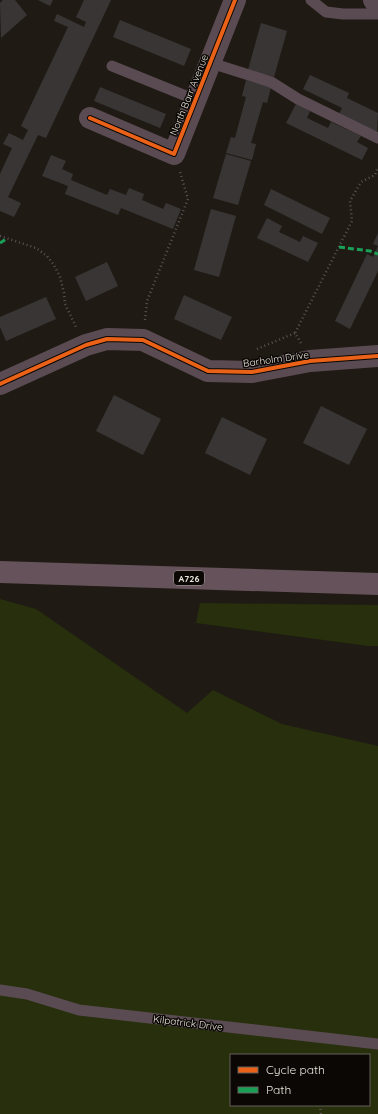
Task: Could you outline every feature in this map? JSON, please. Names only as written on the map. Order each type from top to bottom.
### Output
[{"type":"main road","name":"A726","points":[[0,572],[378,584]]},
{"type":"street","name":"North Barr Avenue","points":[[174,154],[235,0]]},
{"type":"street","points":[[374,0],[378,6]]},
{"type":"street","points":[[90,118],[174,154]]},
{"type":"street","name":"Barholm Drive","points":[[0,384],[86,345],[107,339],[143,340],[208,371],[252,372],[310,361],[378,356]]},
{"type":"lane","points":[[311,0],[326,12],[343,14],[378,14]]},
{"type":"lane","points":[[211,63],[272,82],[298,99],[378,138]]},
{"type":"lane","points":[[112,66],[196,100]]},
{"type":"lane","name":"Kilpatrick Drive","points":[[0,990],[27,994],[79,1010],[378,1044]]},
{"type":"path","points":[[143,340],[148,301],[188,199],[174,154]]},
{"type":"path","points":[[310,361],[295,332],[352,221],[350,201],[361,182],[375,174],[378,167]]},
{"type":"path","points":[[0,236],[36,248],[47,256],[54,265],[60,277],[65,304],[86,345]]},
{"type":"green space","points":[[0,599],[36,609],[187,713],[213,690],[282,724],[378,746],[378,1114],[0,1114]]},
{"type":"green space","points":[[200,603],[378,605],[378,646],[368,646],[196,623]]},
{"type":"building","points":[[3,0],[15,0],[27,15],[1,38],[0,3]]},
{"type":"building","points":[[38,0],[53,0],[50,6]]},
{"type":"building","points":[[84,0],[111,0],[46,138],[38,135],[8,197],[21,203],[14,217],[0,211],[0,174],[12,148],[3,144],[9,133],[23,140],[28,130],[21,126],[68,27],[54,21],[57,14],[84,27],[86,22],[76,17]]},
{"type":"building","points":[[120,20],[191,49],[184,66],[113,37]]},
{"type":"building","points":[[261,23],[287,31],[274,77],[248,70]]},
{"type":"building","points":[[310,75],[349,93],[347,98],[378,113],[377,132],[339,114],[342,108],[303,89]]},
{"type":"building","points":[[246,80],[271,87],[267,103],[263,102],[251,143],[256,144],[252,160],[226,153],[231,137],[235,138],[246,97],[242,96]]},
{"type":"building","points":[[100,87],[166,114],[160,128],[94,101]]},
{"type":"building","points":[[296,104],[310,111],[307,118],[328,128],[331,122],[361,136],[357,142],[368,148],[362,160],[286,123]]},
{"type":"building","points":[[226,154],[251,161],[238,205],[213,198]]},
{"type":"building","points":[[51,155],[66,161],[62,169],[73,174],[71,180],[107,195],[110,189],[126,195],[129,188],[144,194],[142,200],[163,209],[166,203],[181,209],[173,229],[121,208],[118,215],[65,194],[68,186],[42,176]]},
{"type":"building","points":[[271,189],[330,218],[322,234],[264,205]]},
{"type":"building","points":[[211,209],[236,216],[219,277],[194,270]]},
{"type":"building","points":[[267,218],[282,226],[279,232],[300,242],[303,236],[318,243],[308,262],[257,238]]},
{"type":"building","points":[[378,233],[378,246],[373,244]]},
{"type":"building","points":[[378,246],[378,271],[350,329],[335,321],[367,254],[373,257]]},
{"type":"building","points":[[107,262],[118,286],[86,301],[75,277]]},
{"type":"building","points":[[184,295],[232,317],[221,340],[174,319]]},
{"type":"building","points":[[46,297],[56,319],[6,341],[0,327],[0,317]]},
{"type":"building","points":[[114,395],[161,419],[143,455],[96,431]]},
{"type":"building","points":[[321,406],[367,429],[349,465],[303,443]]},
{"type":"building","points":[[222,417],[267,439],[250,475],[205,453]]},
{"type":"marked path","points":[[0,243],[6,239]]},
{"type":"marked path","points":[[339,247],[370,251],[378,254]]},
{"type":"cycle path","points":[[90,118],[174,154],[235,0]]},
{"type":"cycle path","points":[[0,384],[86,345],[107,339],[143,340],[208,371],[252,372],[310,361],[378,356]]}]
